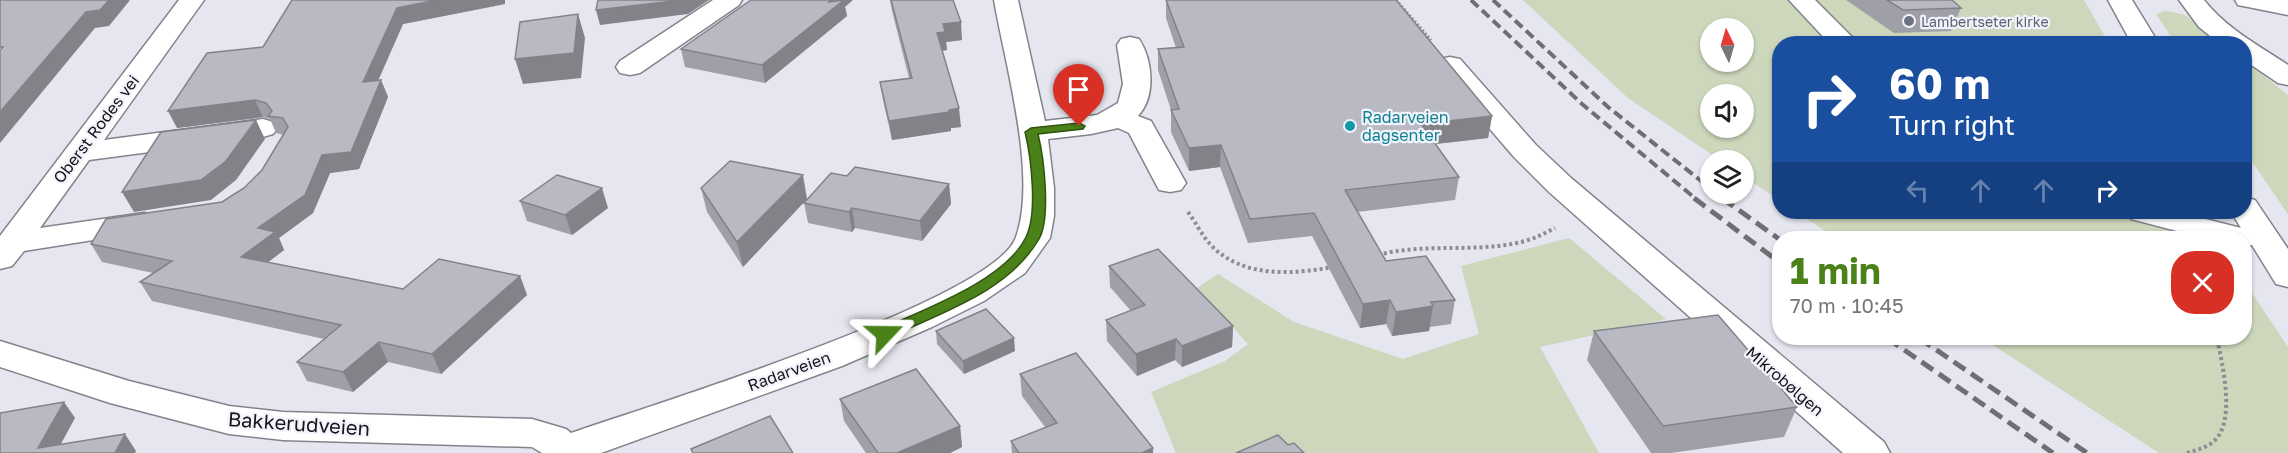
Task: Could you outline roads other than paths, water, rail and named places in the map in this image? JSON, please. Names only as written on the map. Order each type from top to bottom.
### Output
[{"type":"street","name":"Oberst Rodes vei","points":[[6,250],[192,0]]},
{"type":"street","points":[[653,28],[682,15],[703,0]]},
{"type":"street","points":[[630,67],[730,0]]},
{"type":"street","name":"Radarveien","points":[[567,451],[821,360],[906,325],[968,294],[1005,272],[1033,238],[1037,220],[1039,164],[1006,0]]},
{"type":"street","points":[[1801,0],[1838,36]]},
{"type":"street","points":[[2120,0],[2141,36]]},
{"type":"street","points":[[2191,0],[2208,22],[2226,36]]},
{"type":"street","points":[[2247,0],[2288,7]]},
{"type":"street","points":[[1031,132],[1096,125],[1119,118],[1129,111],[1136,98],[1137,80],[1130,45]]},
{"type":"street","points":[[2252,53],[2288,77]]},
{"type":"street","name":"Mikrobølgen","points":[[1450,65],[1525,151],[1591,212],[1869,453]]},
{"type":"street","points":[[1119,118],[1141,127],[1170,183]]},
{"type":"street","points":[[80,152],[272,143]]},
{"type":"street","points":[[6,250],[175,219]]},
{"type":"street","points":[[2168,219],[2213,231]]},
{"type":"street","points":[[2252,243],[2288,276]]},
{"type":"street","name":"Bakkerudveien","points":[[0,354],[124,393],[229,420],[283,426],[532,433],[552,439],[567,451]]},
{"type":"railway","points":[[1471,0],[1582,104],[1696,199]]},
{"type":"railway","points":[[1493,0],[1608,107],[1700,180]]},
{"type":"railway","points":[[1694,198],[1772,257]]},
{"type":"railway","points":[[1730,204],[1772,234]]},
{"type":"railway","points":[[1897,345],[2053,453]]},
{"type":"railway","points":[[1929,345],[2087,453]]},
{"type":"place","name":"Lambertseter kirke","points":[[1909,21]]},
{"type":"place","name":"Radarveien dagsenter","points":[[1350,126]]}]
